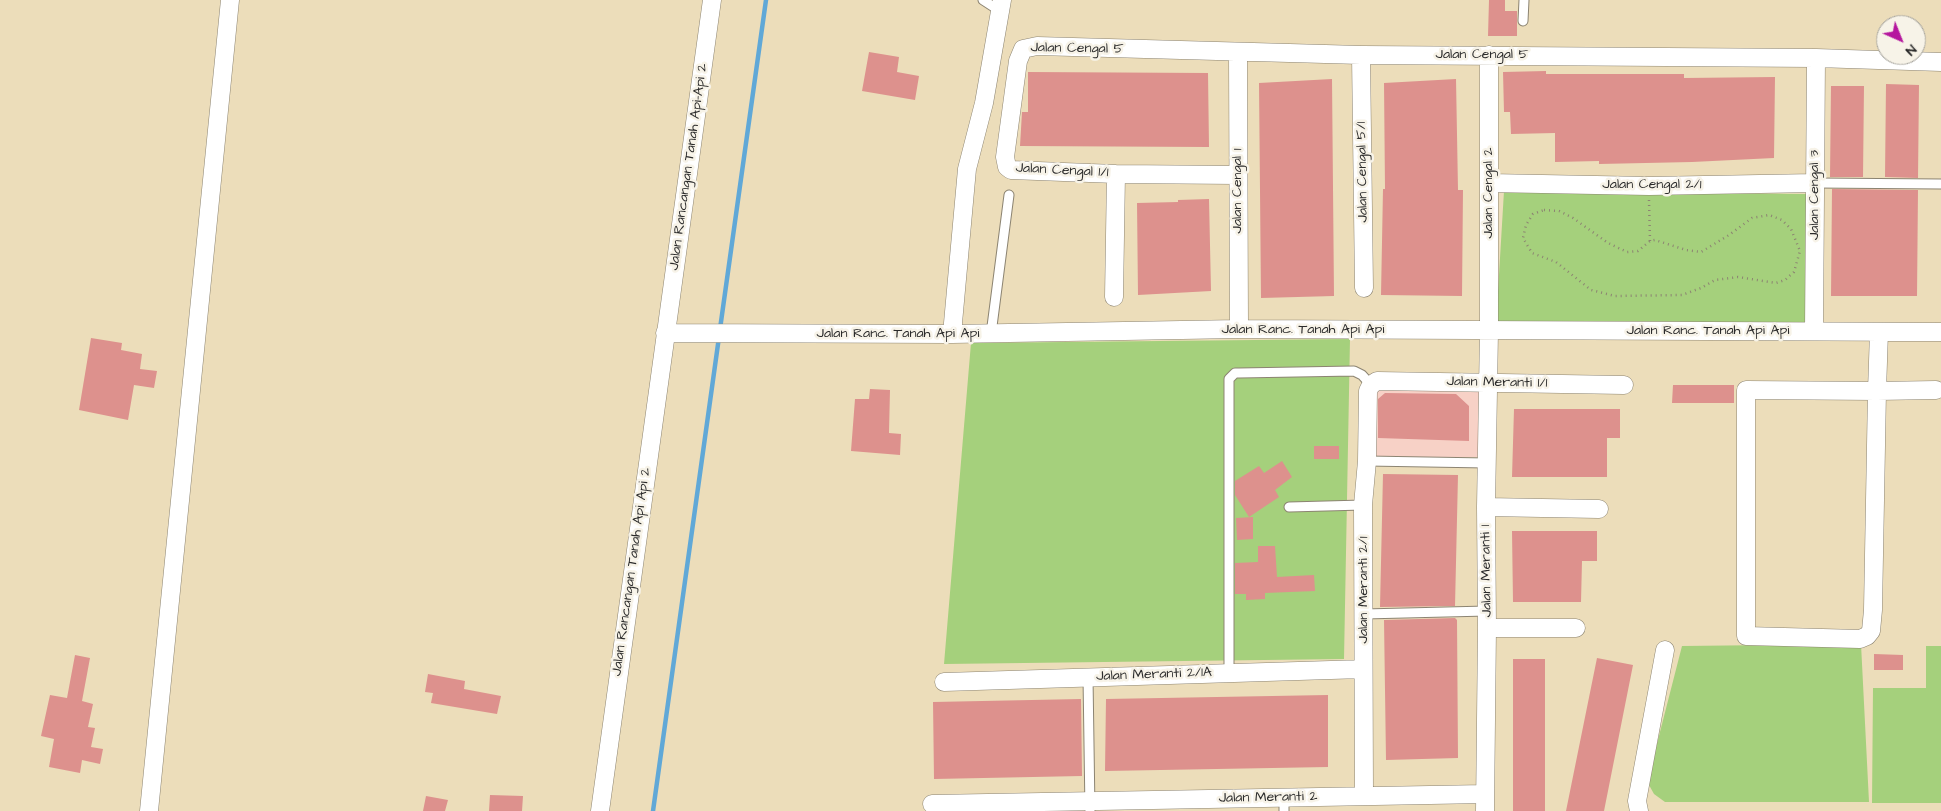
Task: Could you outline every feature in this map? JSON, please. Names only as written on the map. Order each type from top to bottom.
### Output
[{"type":"street","points":[[150,811],[230,0]]},
{"type":"street","name":"Jalan Rancangan Tanah Api-Api 2","points":[[665,333],[712,0]]},
{"type":"street","points":[[952,334],[967,169],[984,103],[1001,5]]},
{"type":"street","name":"Jalan Cengal 5","points":[[1023,48],[1037,46],[1361,56],[1489,55],[1816,58],[1941,62]]},
{"type":"street","name":"Jalan Cengal 1/1","points":[[1023,48],[1018,61],[1005,157],[1007,167],[1015,171],[1238,175]]},
{"type":"street","name":"Jalan Cengal 1","points":[[1238,53],[1239,329]]},
{"type":"street","name":"Jalan Cengal 2","points":[[1489,55],[1489,331]]},
{"type":"street","name":"Jalan Cengal 5/1","points":[[1361,56],[1364,288]]},
{"type":"street","name":"Jalan Cengal 3","points":[[1814,331],[1816,58]]},
{"type":"street","points":[[1114,297],[1116,174]]},
{"type":"street","name":"Jalan Cengal 2/1","points":[[1489,183],[1649,186],[1815,183]]},
{"type":"street","name":"Jalan Ranc. Tanah Api Api","points":[[665,333],[991,334],[1239,329],[1941,332]]},
{"type":"street","name":"Jalan Meranti 1","points":[[1485,802],[1487,382],[1489,331]]},
{"type":"street","points":[[1879,332],[1878,391],[1871,630],[1867,636],[1860,639],[1746,636],[1746,390],[1878,391],[1936,390]]},
{"type":"street","name":"Jalan Rancangan Tanah Api Api 2","points":[[600,811],[665,333]]},
{"type":"street","name":"Jalan Meranti 1/1","points":[[1371,385],[1377,382],[1624,385]]},
{"type":"street","name":"Jalan Meranti 2/1","points":[[1364,796],[1363,506],[1367,461],[1368,391],[1371,385]]},
{"type":"street","points":[[1486,507],[1599,510]]},
{"type":"street","points":[[1487,620],[1576,628]]},
{"type":"street","points":[[1639,811],[1637,801],[1665,650]]},
{"type":"street","name":"Jalan Meranti 2/1A","points":[[944,682],[1363,669]]},
{"type":"street","name":"Jalan Meranti 2","points":[[932,804],[1090,806],[1284,804],[1364,796],[1485,802]]},
{"type":"lane","points":[[983,0],[1001,5]]},
{"type":"lane","points":[[1523,21],[1524,0]]},
{"type":"lane","points":[[1815,183],[1941,184]]},
{"type":"lane","points":[[991,334],[1009,195]]},
{"type":"lane","points":[[1229,673],[1229,379],[1239,372],[1354,371],[1362,375],[1371,385]]},
{"type":"lane","points":[[1367,461],[1487,463]]},
{"type":"lane","points":[[1289,507],[1363,506]]},
{"type":"lane","points":[[1364,614],[1487,620]]},
{"type":"lane","points":[[1088,677],[1090,806]]},
{"type":"path","points":[[1649,186],[1650,241]]},
{"type":"path","points":[[1544,210],[1559,211],[1573,218],[1608,243],[1627,252],[1638,251],[1650,241],[1655,240],[1686,250],[1700,252],[1729,236],[1752,218],[1769,215],[1782,220],[1791,229],[1800,251],[1794,272],[1785,280],[1776,283],[1738,278],[1716,280],[1682,295],[1615,296],[1591,290],[1556,262],[1532,252],[1523,238],[1526,225],[1533,214],[1544,210]]},
{"type":"shaded area","points":[[1371,388],[1481,388],[1481,457],[1371,458]]},
{"type":"green space","points":[[1504,191],[1806,194],[1809,325],[1496,325]]},
{"type":"green space","points":[[1350,339],[1344,659],[944,664],[971,343]]},
{"type":"green space","points":[[1861,644],[1869,802],[1665,802],[1654,794],[1649,785],[1650,771],[1682,646]]},
{"type":"green space","points":[[1926,646],[1941,646],[1941,803],[1872,803],[1873,688],[1926,688]]},
{"type":"building","points":[[1489,0],[1505,0],[1505,11],[1517,11],[1517,36],[1488,36]]},
{"type":"building","points":[[869,52],[899,57],[897,72],[919,76],[915,100],[862,91]]},
{"type":"building","points":[[1546,71],[1546,74],[1684,74],[1684,78],[1775,77],[1774,158],[1599,164],[1599,161],[1555,162],[1555,133],[1511,134],[1510,112],[1504,112],[1503,72]]},
{"type":"building","points":[[1028,72],[1208,73],[1209,147],[1020,146],[1022,112],[1028,112]]},
{"type":"building","points":[[1332,79],[1334,296],[1261,298],[1259,83]]},
{"type":"building","points":[[1456,79],[1458,190],[1463,190],[1462,296],[1381,295],[1383,189],[1385,189],[1384,83]]},
{"type":"building","points":[[1886,84],[1919,85],[1918,178],[1885,177]]},
{"type":"building","points":[[1831,86],[1864,86],[1863,177],[1830,177]]},
{"type":"building","points":[[1832,189],[1918,190],[1917,296],[1831,296]]},
{"type":"building","points":[[1209,199],[1211,291],[1138,295],[1137,203]]},
{"type":"building","points":[[91,338],[122,343],[121,350],[142,354],[140,369],[157,371],[154,388],[134,385],[128,420],[79,410]]},
{"type":"building","points":[[1673,385],[1734,385],[1734,403],[1672,403]]},
{"type":"building","points":[[870,389],[890,390],[889,433],[901,434],[900,455],[851,451],[855,399],[869,399]]},
{"type":"building","points":[[1385,393],[1456,394],[1469,406],[1469,441],[1378,438],[1378,399]]},
{"type":"building","points":[[1514,409],[1620,409],[1620,438],[1607,438],[1607,477],[1512,477]]},
{"type":"building","points":[[1314,446],[1339,446],[1339,459],[1314,459]]},
{"type":"building","points":[[1282,461],[1292,477],[1275,490],[1279,497],[1249,517],[1235,495],[1235,481],[1259,466],[1264,473]]},
{"type":"building","points":[[1383,474],[1458,475],[1455,606],[1380,607]]},
{"type":"building","points":[[1253,517],[1253,539],[1237,540],[1236,518]]},
{"type":"building","points":[[1512,531],[1597,531],[1597,561],[1582,561],[1581,602],[1513,602]]},
{"type":"building","points":[[1258,546],[1275,546],[1277,577],[1314,575],[1315,591],[1265,593],[1265,599],[1246,600],[1246,594],[1235,594],[1235,563],[1258,562]]},
{"type":"building","points":[[1455,618],[1457,620],[1458,758],[1386,760],[1384,620]]},
{"type":"building","points":[[1874,654],[1903,655],[1903,670],[1874,670]]},
{"type":"building","points":[[75,655],[90,658],[82,701],[93,704],[88,727],[95,728],[91,747],[103,749],[100,764],[82,760],[80,773],[49,767],[54,739],[41,736],[50,695],[67,698]]},
{"type":"building","points":[[1597,658],[1633,665],[1604,811],[1566,811]]},
{"type":"building","points":[[1513,659],[1545,659],[1545,811],[1513,811]]},
{"type":"building","points":[[428,674],[465,681],[464,689],[501,696],[497,714],[431,703],[433,693],[425,692]]},
{"type":"building","points":[[1328,695],[1328,767],[1105,771],[1106,699]]},
{"type":"building","points":[[1081,699],[1082,776],[934,779],[933,702]]},
{"type":"building","points":[[490,795],[523,796],[522,811],[489,811]]},
{"type":"building","points":[[426,796],[448,800],[445,811],[423,811]]},
{"type":"waterway","points":[[720,329],[766,0]]},
{"type":"waterway","points":[[653,811],[719,337]]}]
